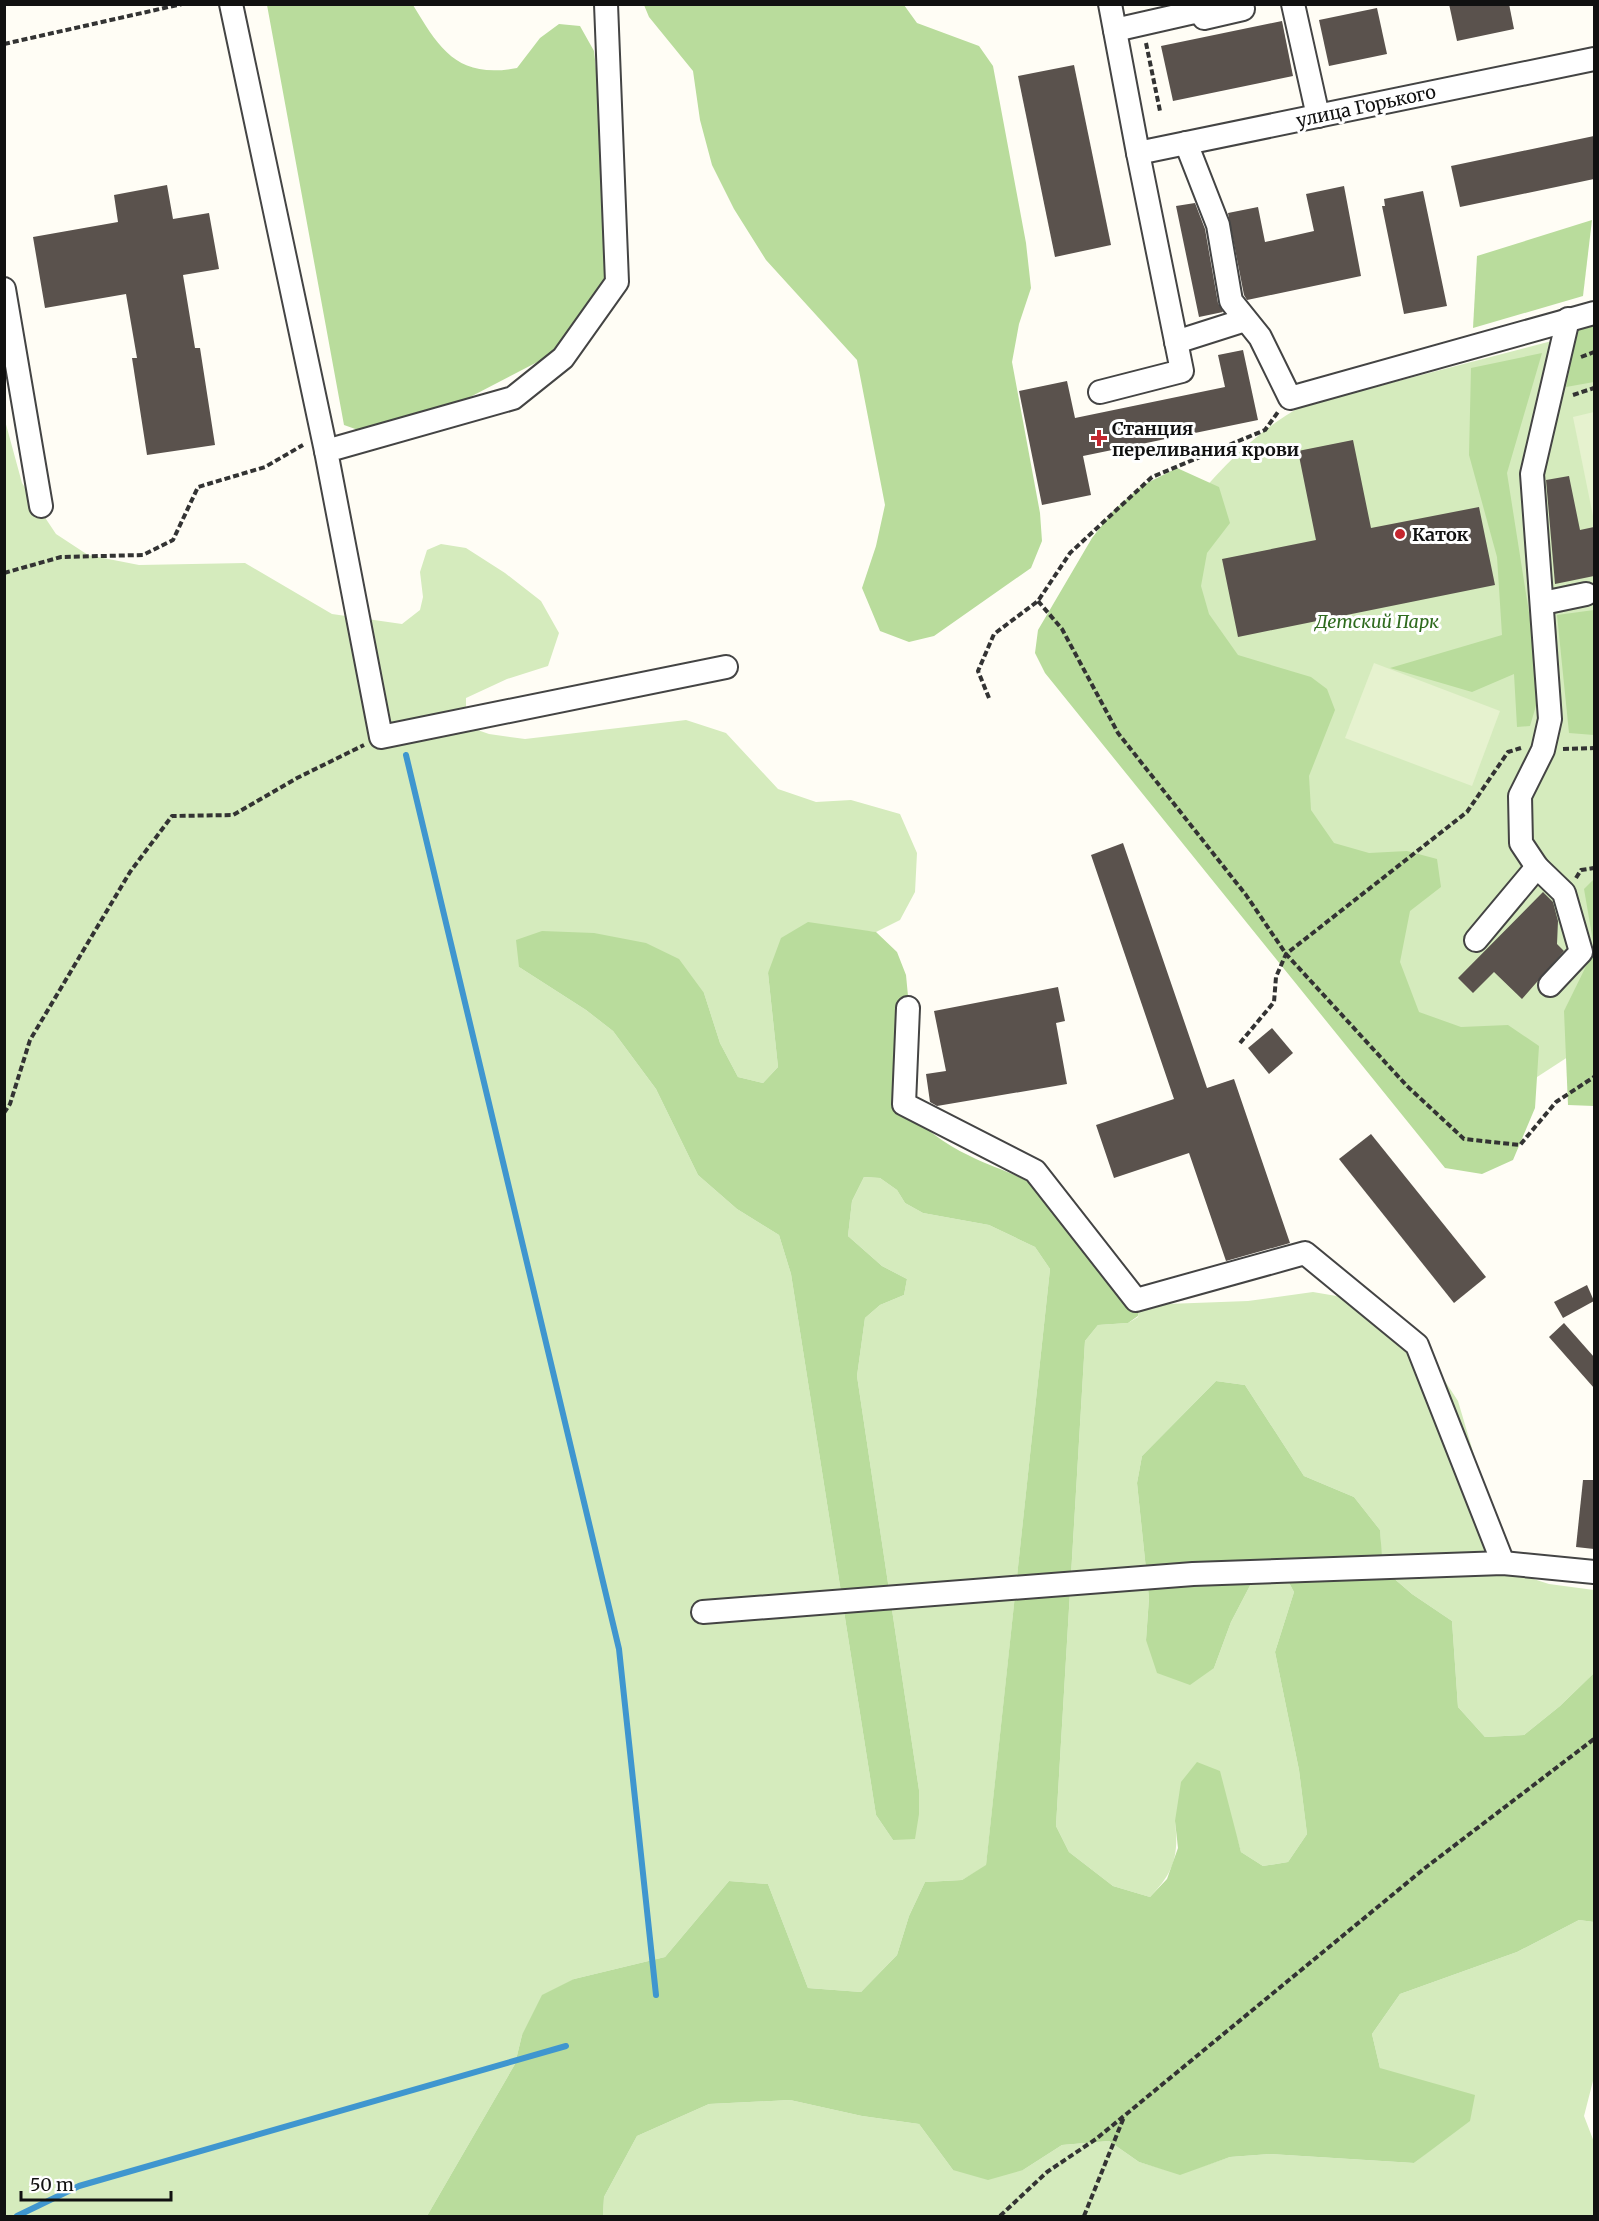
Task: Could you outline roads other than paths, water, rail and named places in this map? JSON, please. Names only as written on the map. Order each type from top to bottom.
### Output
[{"type":"street","points":[[231,4],[324,442],[381,737],[726,667]]},
{"type":"street","points":[[324,442],[513,398],[563,358],[617,282],[606,4]]},
{"type":"street","points":[[1100,392],[1182,370],[1110,4]]},
{"type":"street","points":[[1115,30],[1203,10],[1204,18],[1243,9],[1242,4]]},
{"type":"street","points":[[1293,4],[1318,116]]},
{"type":"street","name":"улица Горького","points":[[1138,153],[1594,59]]},
{"type":"street","points":[[1185,143],[1218,225],[1231,301],[1260,337],[1290,398],[1594,313]]},
{"type":"street","points":[[4,289],[42,506]]},
{"type":"street","points":[[1550,985],[1581,952],[1564,892],[1538,867],[1521,843],[1520,796],[1543,750],[1550,719],[1532,474],[1568,319]]},
{"type":"street","points":[[1176,342],[1245,320]]},
{"type":"street","points":[[1543,603],[1586,594]]},
{"type":"street","points":[[1476,940],[1538,867]]},
{"type":"street","points":[[908,1008],[904,1104],[1035,1171],[1136,1299],[1305,1253],[1417,1345],[1503,1563]]},
{"type":"street","points":[[703,1612],[1193,1574],[1503,1563],[1594,1572]]},
{"type":"waterway","points":[[406,755],[619,1649],[656,1995]]},
{"type":"waterway","points":[[17,2216],[79,2186],[566,2046]]},
{"type":"place","name":"Станция переливания крови","points":[[1099,438]]},
{"type":"place","name":"Каток","points":[[1400,534]]},
{"type":"park label","name":"Детский Парк","points":[[1377,621]]}]
